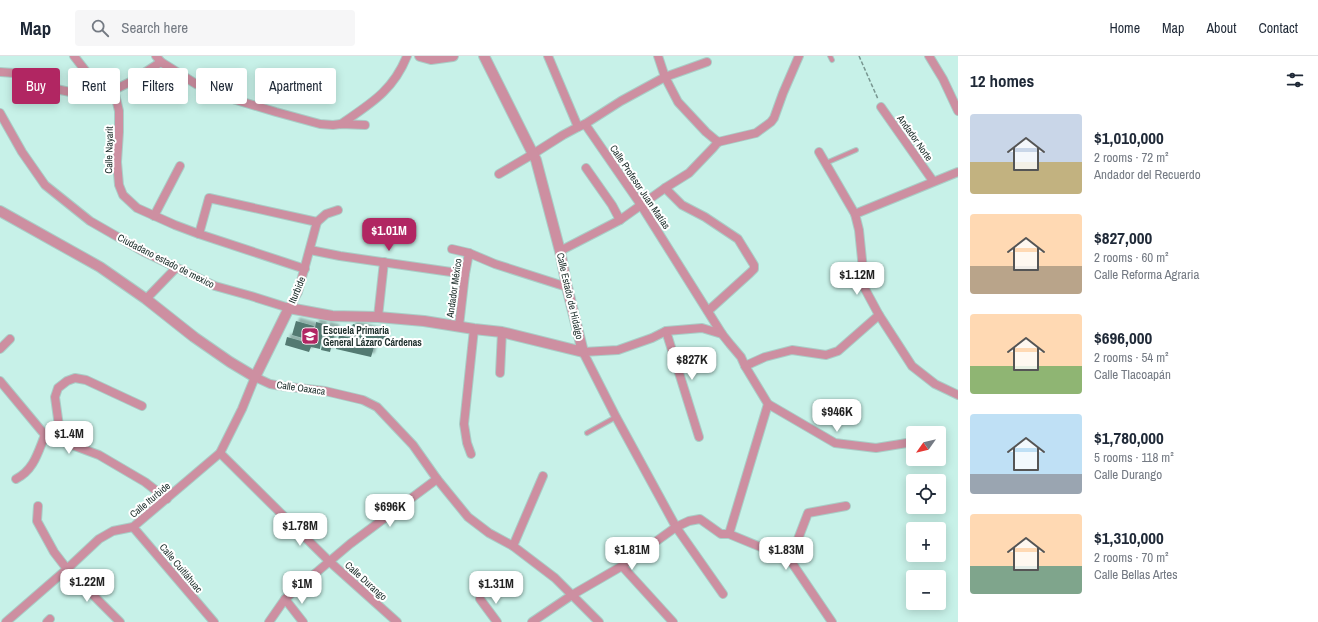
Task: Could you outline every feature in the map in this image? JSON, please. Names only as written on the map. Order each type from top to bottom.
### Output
[{"type":"street","points":[[74,56],[83,68]]},
{"type":"street","points":[[341,124],[385,91],[399,74],[407,56]]},
{"type":"street","points":[[420,56],[431,59],[453,56]]},
{"type":"street","name":"Calle Estado de Hidalgo","points":[[484,56],[536,160],[560,251],[566,287],[583,352],[616,417],[676,527],[723,594]]},
{"type":"street","name":"Calle Profesor Juan Matías","points":[[548,56],[581,125],[641,204],[722,334]]},
{"type":"street","points":[[658,56],[678,102],[706,132],[718,142]]},
{"type":"street","points":[[560,251],[620,220],[641,204],[689,173],[718,142],[756,133],[771,122],[799,56]]},
{"type":"street","points":[[929,56],[943,79],[958,111]]},
{"type":"street","points":[[120,87],[130,82],[158,59],[196,84],[221,95],[320,124],[365,125]]},
{"type":"street","points":[[499,174],[563,135],[666,77],[707,62]]},
{"type":"street","points":[[0,72],[14,73],[48,88],[68,92]]},
{"type":"street","name":"Calle Nayarit","points":[[118,104],[119,132],[117,162],[119,185],[123,195],[137,208],[199,234],[305,270]]},
{"type":"street","name":"Andador Norte","points":[[881,107],[933,181]]},
{"type":"street","name":"Ciudadano estado de mexico","points":[[0,113],[22,152],[46,185],[90,221],[144,252],[215,286],[289,308],[332,316],[378,317],[424,321],[502,332],[583,352],[618,350],[652,338],[666,331],[702,328],[722,334]]},
{"type":"street","points":[[819,152],[855,214],[859,230],[865,289],[879,315],[912,366],[935,384],[958,394]]},
{"type":"street","points":[[154,216],[180,166]]},
{"type":"street","points":[[586,168],[612,205],[620,220]]},
{"type":"street","points":[[855,214],[958,172]]},
{"type":"street","points":[[665,188],[682,205],[705,217],[738,239],[754,265],[754,269],[708,311]]},
{"type":"street","points":[[199,234],[209,198],[317,222],[326,214],[338,210]]},
{"type":"street","name":"Calle Oaxaca","points":[[0,211],[100,267],[146,299],[194,337],[255,377],[270,384],[325,391],[363,400],[377,407],[413,445],[437,479],[468,517],[489,534],[513,546],[555,578],[599,622]]},
{"type":"street","name":"Iturbide","points":[[255,377],[298,292],[317,222]]},
{"type":"street","points":[[452,248],[566,287]]},
{"type":"street","points":[[310,250],[340,256],[465,274]]},
{"type":"street","name":"Andador México","points":[[459,326],[469,253]]},
{"type":"street","points":[[378,317],[384,262]]},
{"type":"street","points":[[146,299],[176,268]]},
{"type":"street","points":[[745,366],[764,357],[792,350],[826,355],[838,351],[879,315]]},
{"type":"street","points":[[471,454],[467,444],[464,424],[474,329]]},
{"type":"street","points":[[666,331],[699,437]]},
{"type":"street","points":[[500,373],[502,332]]},
{"type":"street","points":[[722,334],[741,357],[768,404],[835,442],[876,448],[906,443]]},
{"type":"street","points":[[0,349],[10,339]]},
{"type":"street","name":"Calle Iturbide","points":[[6,622],[99,539],[113,531],[133,527],[220,453],[242,409],[255,377]]},
{"type":"street","points":[[57,440],[59,426],[55,398],[58,388],[67,381],[75,378],[86,380],[142,406]]},
{"type":"street","points":[[0,381],[45,435],[99,455],[145,482],[167,499]]},
{"type":"street","points":[[728,534],[768,404]]},
{"type":"street","points":[[16,479],[24,476],[32,467],[45,435]]},
{"type":"street","name":"Calle Durango","points":[[220,453],[330,562],[397,622]]},
{"type":"street","points":[[513,546],[543,476]]},
{"type":"street","points":[[269,622],[285,599],[350,544],[437,479]]},
{"type":"street","points":[[38,506],[37,521],[54,552],[67,569],[120,622]]},
{"type":"street","points":[[790,560],[808,513],[846,506]]},
{"type":"street","points":[[532,622],[572,595],[622,566],[676,527],[700,519],[721,534],[728,534],[790,560],[832,622]]},
{"type":"street","name":"Calle Cuitláhuac","points":[[133,527],[214,622]]},
{"type":"street","points":[[622,566],[673,622]]},
{"type":"street","points":[[285,599],[303,622]]},
{"type":"street","points":[[480,599],[497,622]]},
{"type":"lane","points":[[830,56],[832,60]]},
{"type":"lane","points":[[825,163],[856,150]]},
{"type":"lane","points":[[587,433],[616,417]]},
{"type":"path","points":[[859,56],[881,107]]},
{"type":"building","points":[[296,321],[314,326],[310,340],[292,335]]},
{"type":"building","points":[[316,322],[324,324],[320,349],[311,347],[309,352],[285,345],[287,337],[312,344]]},
{"type":"building","points":[[353,324],[387,334],[384,345],[349,335]]},
{"type":"building","points":[[326,325],[336,328],[330,352],[321,350]]},
{"type":"building","points":[[339,335],[375,344],[371,357],[336,349]]},
{"type":"place","name":"Escuela Primaria General Lázaro Cárdenas","points":[[310,336]]}]
